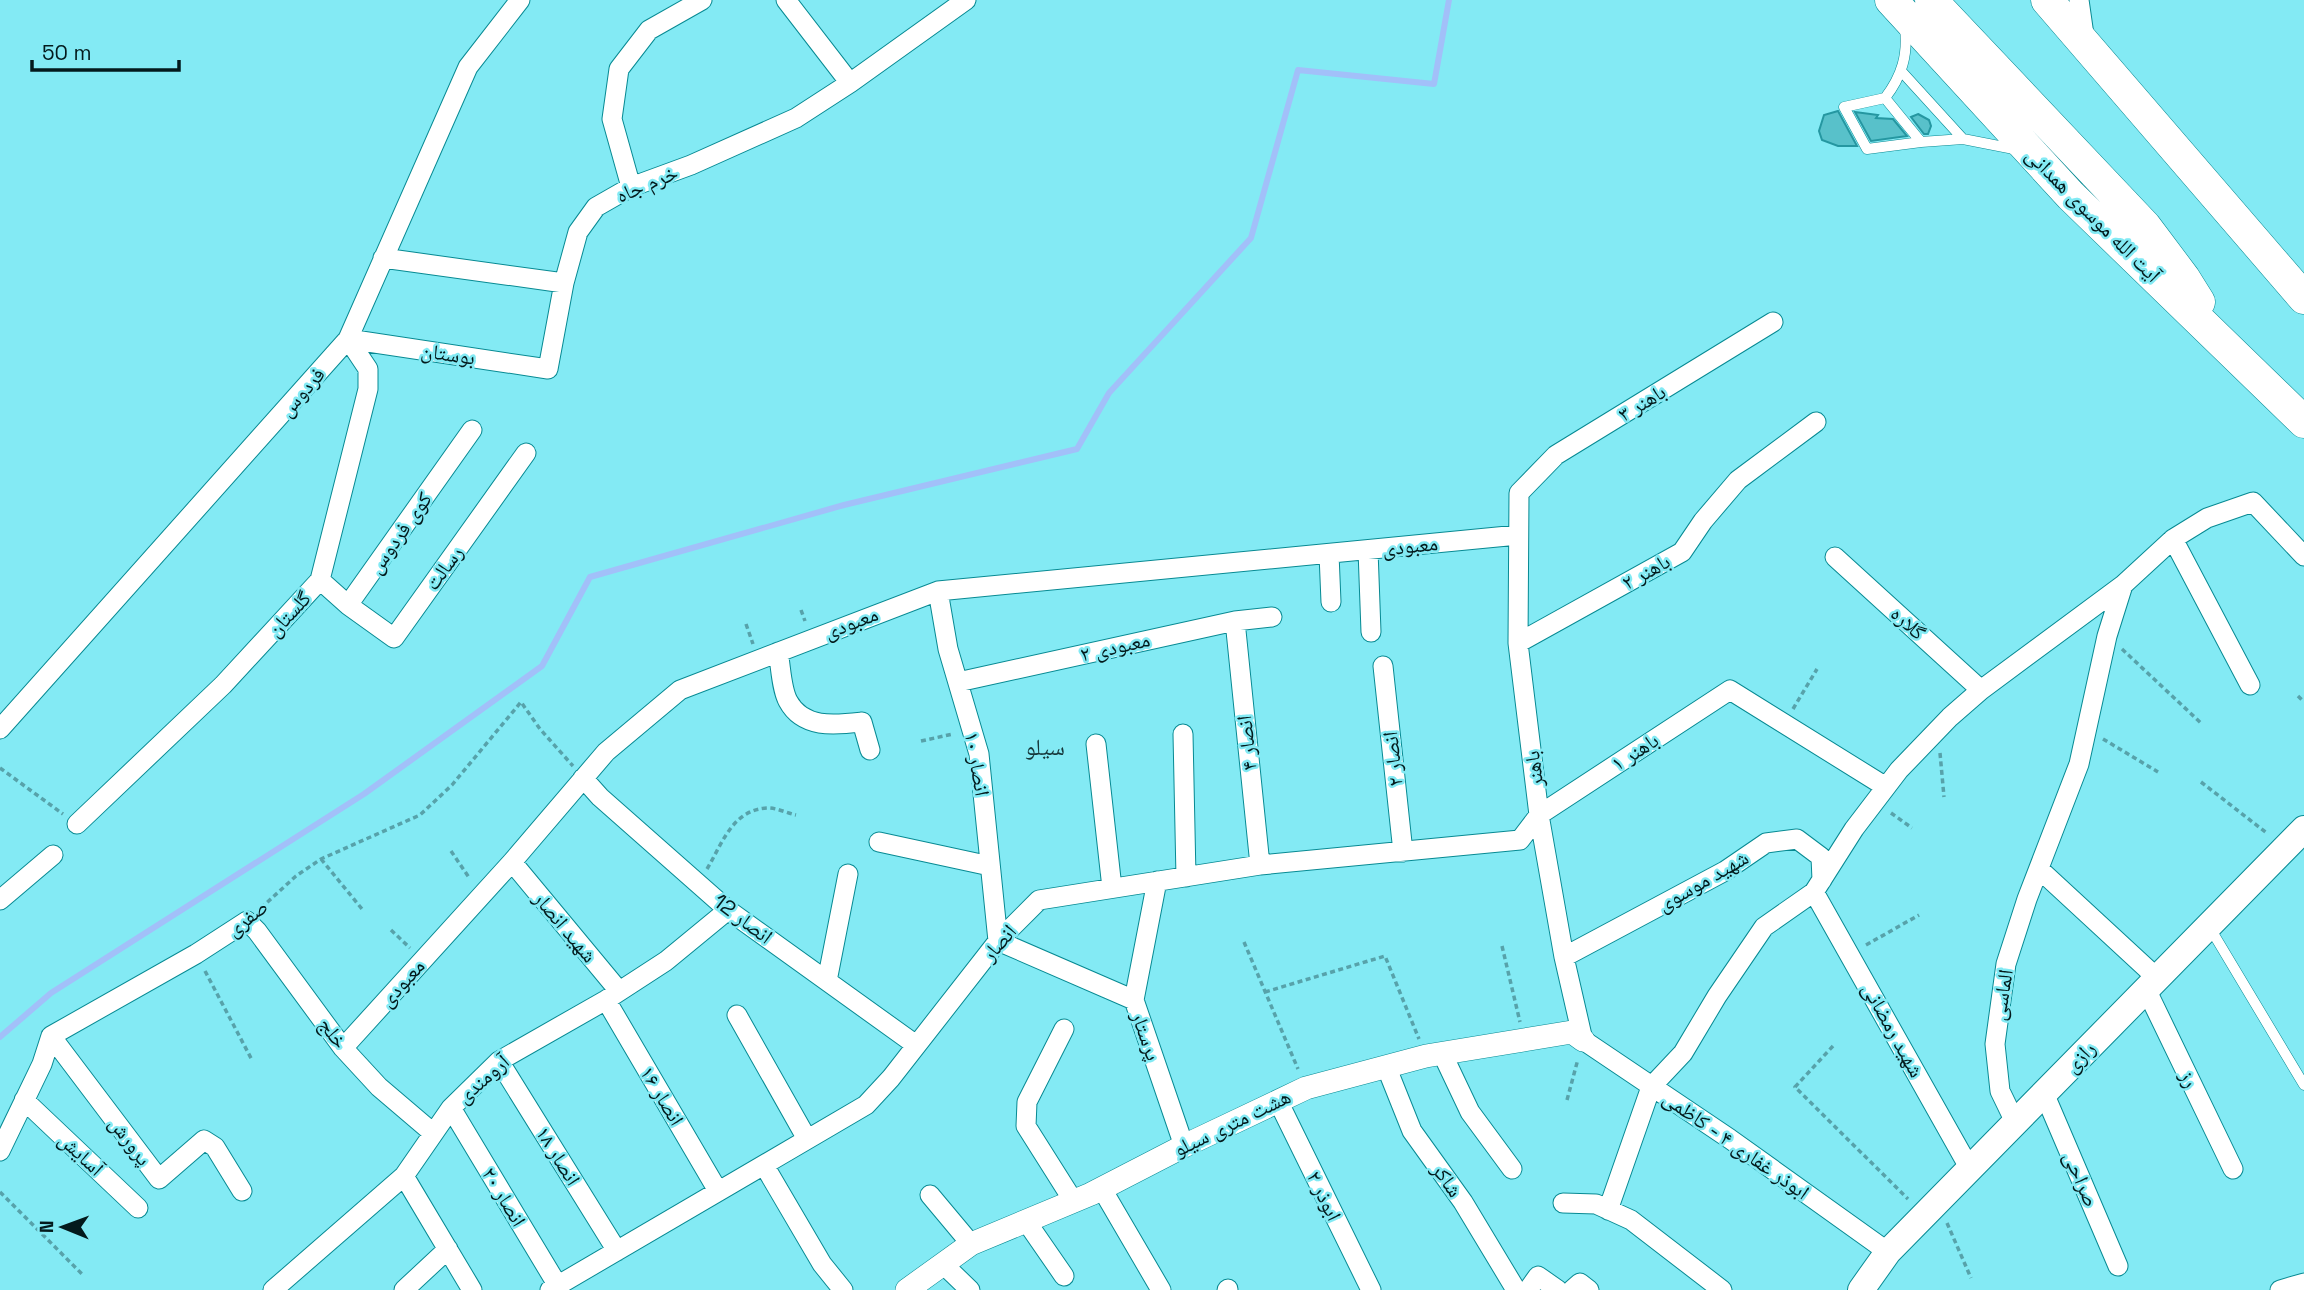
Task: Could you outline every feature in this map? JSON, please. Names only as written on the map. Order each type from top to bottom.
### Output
[{"type":"highway","points":[[1931,0],[2145,226],[2184,278],[2223,343]]},
{"type":"highway","points":[[2025,0],[2094,55]]},
{"type":"highway","points":[[2047,0],[2304,298]]},
{"type":"highway","name":"آیت الله موسوی همدانی","points":[[1897,7],[2071,196],[2304,422]]},
{"type":"main road","name":"رازی","points":[[1861,1290],[1888,1252],[2304,829]]},
{"type":"street","name":"فردوس","points":[[0,729],[348,339],[468,67],[520,0]]},
{"type":"street","points":[[631,187],[612,119],[619,69],[649,30],[702,0]]},
{"type":"street","points":[[786,0],[850,83]]},
{"type":"street","name":"خرم جاه","points":[[548,369],[564,284],[578,232],[596,207],[631,187],[691,165],[796,118],[966,0]]},
{"type":"street","points":[[2079,0],[2094,55]]},
{"type":"street","points":[[383,258],[564,284]]},
{"type":"street","name":"باهنر ۳","points":[[1519,493],[1556,455],[1773,322]]},
{"type":"street","name":"بوستان","points":[[348,339],[548,369]]},
{"type":"street","name":"گلستان","points":[[77,824],[223,685],[320,580],[368,389],[368,369],[348,339]]},
{"type":"street","name":"باهنر ۲","points":[[1518,643],[1682,552],[1703,521],[1738,480],[1816,422]]},
{"type":"street","name":"کوی فردوس","points":[[348,605],[472,430]]},
{"type":"street","name":"رسالت","points":[[348,605],[394,638],[526,453]]},
{"type":"street","name":"باهنر","points":[[1519,493],[1518,643],[1539,815],[1564,957],[1583,1040]]},
{"type":"street","name":"الماسی","points":[[2015,1122],[2000,1091],[1995,1044],[2006,964],[2079,764],[2107,636],[2123,585],[2173,539],[2207,519],[2253,502],[2304,556]]},
{"type":"street","name":"معبودی","points":[[343,1048],[512,862],[606,752],[680,690],[938,591],[1518,535]]},
{"type":"street","points":[[2173,539],[2250,685]]},
{"type":"street","points":[[1368,550],[1371,632]]},
{"type":"street","points":[[1329,554],[1331,602]]},
{"type":"street","name":"گلاره","points":[[1835,557],[1981,690]]},
{"type":"street","points":[[320,580],[348,605]]},
{"type":"street","points":[[1608,1210],[1651,1087],[1683,1053],[1717,996],[1764,927],[1818,886],[1854,829],[1899,770],[1938,730],[1981,690],[2123,585]]},
{"type":"street","name":"انصار ۱۰","points":[[938,591],[948,649],[979,754],[998,941]]},
{"type":"street","name":"معبودی ۲","points":[[958,682],[1235,621],[1272,617]]},
{"type":"street","name":"انصار ۴","points":[[1235,621],[1260,865]]},
{"type":"street","points":[[778,652],[787,700],[799,716],[826,726],[862,722],[870,750]]},
{"type":"street","name":"انصار ۲","points":[[1383,666],[1403,852]]},
{"type":"street","name":"باهنر ۱","points":[[1539,815],[1730,690],[1785,723]]},
{"type":"street","points":[[1785,723],[1880,795]]},
{"type":"street","points":[[1183,734],[1186,877]]},
{"type":"street","points":[[1096,744],[1112,888]]},
{"type":"street","name":"انصار 12","points":[[583,778],[600,797],[728,910],[916,1045]]},
{"type":"street","name":"انصار","points":[[554,1288],[583,1282],[617,1251],[866,1105],[998,941],[1039,900],[1260,865],[1520,840],[1539,815]]},
{"type":"street","name":"شهید موسوی","points":[[1564,957],[1725,871],[1766,843],[1797,839],[1821,857],[1818,886]]},
{"type":"street","points":[[879,842],[990,866]]},
{"type":"street","points":[[0,900],[53,855]]},
{"type":"street","name":"شهید انصار","points":[[512,862],[612,996]]},
{"type":"street","points":[[2039,869],[2152,983]]},
{"type":"street","points":[[827,981],[848,874]]},
{"type":"street","name":"پرستار","points":[[1157,881],[1134,1000],[1184,1146]]},
{"type":"street","name":"شهید رمضانی","points":[[1818,886],[1850,954],[1970,1169]]},
{"type":"street","name":"آرومندی","points":[[274,1290],[404,1176],[451,1108],[499,1060],[612,996],[666,961],[728,910]]},
{"type":"street","name":"صفری","points":[[51,1036],[196,954],[247,921]]},
{"type":"street","name":"خلج","points":[[247,921],[343,1048],[379,1087],[433,1133]]},
{"type":"street","points":[[998,941],[1134,1000]]},
{"type":"street","name":"رز","points":[[2152,983],[2233,1169]]},
{"type":"street","name":"انصار ۱۶","points":[[612,996],[718,1191]]},
{"type":"street","points":[[737,1015],[807,1139]]},
{"type":"street","points":[[1064,1029],[1027,1102],[1026,1126],[1074,1202]]},
{"type":"street","name":"هشت متری سیلو","points":[[906,1290],[971,1244],[1102,1189],[1184,1146],[1306,1088],[1434,1054],[1572,1032],[1583,1040]]},
{"type":"street","points":[[0,1151],[42,1064],[51,1036]]},
{"type":"street","name":"پرورش","points":[[51,1036],[159,1179],[204,1140],[215,1147],[242,1191]]},
{"type":"street","name":"ابوذر غفاری ۴ - کاظمی","points":[[1583,1040],[1730,1139],[1888,1252]]},
{"type":"street","points":[[1434,1054],[1470,1112],[1512,1169]]},
{"type":"street","name":"انصار ۱۸","points":[[499,1060],[617,1251]]},
{"type":"street","name":"شاکر","points":[[1386,1066],[1412,1131],[1463,1202],[1516,1290]]},
{"type":"street","name":"صراحی","points":[[2044,1093],[2118,1266]]},
{"type":"street","name":"آسایش","points":[[24,1100],[138,1208]]},
{"type":"street","name":"ابوذر ۲","points":[[1278,1101],[1371,1290]]},
{"type":"street","name":"انصار ۲۰","points":[[451,1108],[554,1288]]},
{"type":"street","points":[[764,1165],[822,1264],[843,1290]]},
{"type":"street","points":[[404,1176],[472,1290]]},
{"type":"street","points":[[1102,1189],[1161,1290]]},
{"type":"street","points":[[930,1195],[971,1244]]},
{"type":"street","points":[[1563,1203],[1596,1204],[1631,1220],[1721,1290]]},
{"type":"street","points":[[1026,1221],[1064,1276]]},
{"type":"street","points":[[404,1290],[448,1249]]},
{"type":"street","points":[[943,1264],[970,1290]]},
{"type":"street","points":[[1528,1290],[1538,1276],[1558,1290]]},
{"type":"street","points":[[1572,1290],[1580,1283],[1589,1290]]},
{"type":"street","points":[[2280,1290],[2304,1283]]},
{"type":"lane","points":[[1897,7],[1907,41],[1902,72],[1885,97],[1844,107],[1867,149],[1963,138],[2033,156]]},
{"type":"lane","points":[[1902,72],[1963,138]]},
{"type":"lane","points":[[1885,97],[1921,142]]},
{"type":"lane","points":[[2208,925],[2304,1085]]},
{"type":"path","points":[[2107,636],[2202,724]]},
{"type":"path","points":[[1785,723],[1817,669]]},
{"type":"path","points":[[2298,696],[2304,702]]},
{"type":"path","name":"صفری","points":[[247,921],[296,876],[321,859],[420,815],[452,785],[521,702],[540,729],[583,778]]},
{"type":"path","points":[[2087,729],[2158,772]]},
{"type":"path","points":[[1938,730],[1944,797]]},
{"type":"path","points":[[921,741],[972,731]]},
{"type":"path","points":[[0,768],[77,824]]},
{"type":"path","points":[[2201,782],[2285,847]]},
{"type":"path","points":[[1880,795],[1912,828]]},
{"type":"path","points":[[698,884],[733,825],[744,813],[770,808],[796,815]]},
{"type":"path","points":[[451,852],[481,895]]},
{"type":"path","points":[[321,859],[362,909]]},
{"type":"path","points":[[1850,954],[1919,915]]},
{"type":"path","points":[[391,930],[423,960]]},
{"type":"path","points":[[1244,942],[1306,1088]]},
{"type":"path","points":[[1502,946],[1524,1040]]},
{"type":"path","points":[[196,954],[252,1060]]},
{"type":"path","points":[[1265,992],[1385,956],[1434,1054]]},
{"type":"path","points":[[1567,1100],[1583,1040]]},
{"type":"path","points":[[1833,1046],[1795,1087],[1931,1208],[1971,1278]]},
{"type":"path","points":[[0,1192],[83,1275]]},
{"type":"building","points":[[1838,111],[1857,146],[1838,146],[1822,140],[1819,131],[1824,115]]},
{"type":"building","points":[[1855,112],[1893,119],[1907,136],[1871,141]]},
{"type":"building","points":[[1918,114],[1929,120],[1931,126],[1928,134],[1924,134],[1911,117]]},
{"type":"waterway","points":[[0,1037],[51,993],[364,794],[542,666],[590,577],[844,505],[1077,449],[1109,393],[1251,238],[1298,70],[1434,84],[1449,0]]},
{"type":"district","name":"سیلو","points":[[1045,747]]}]
